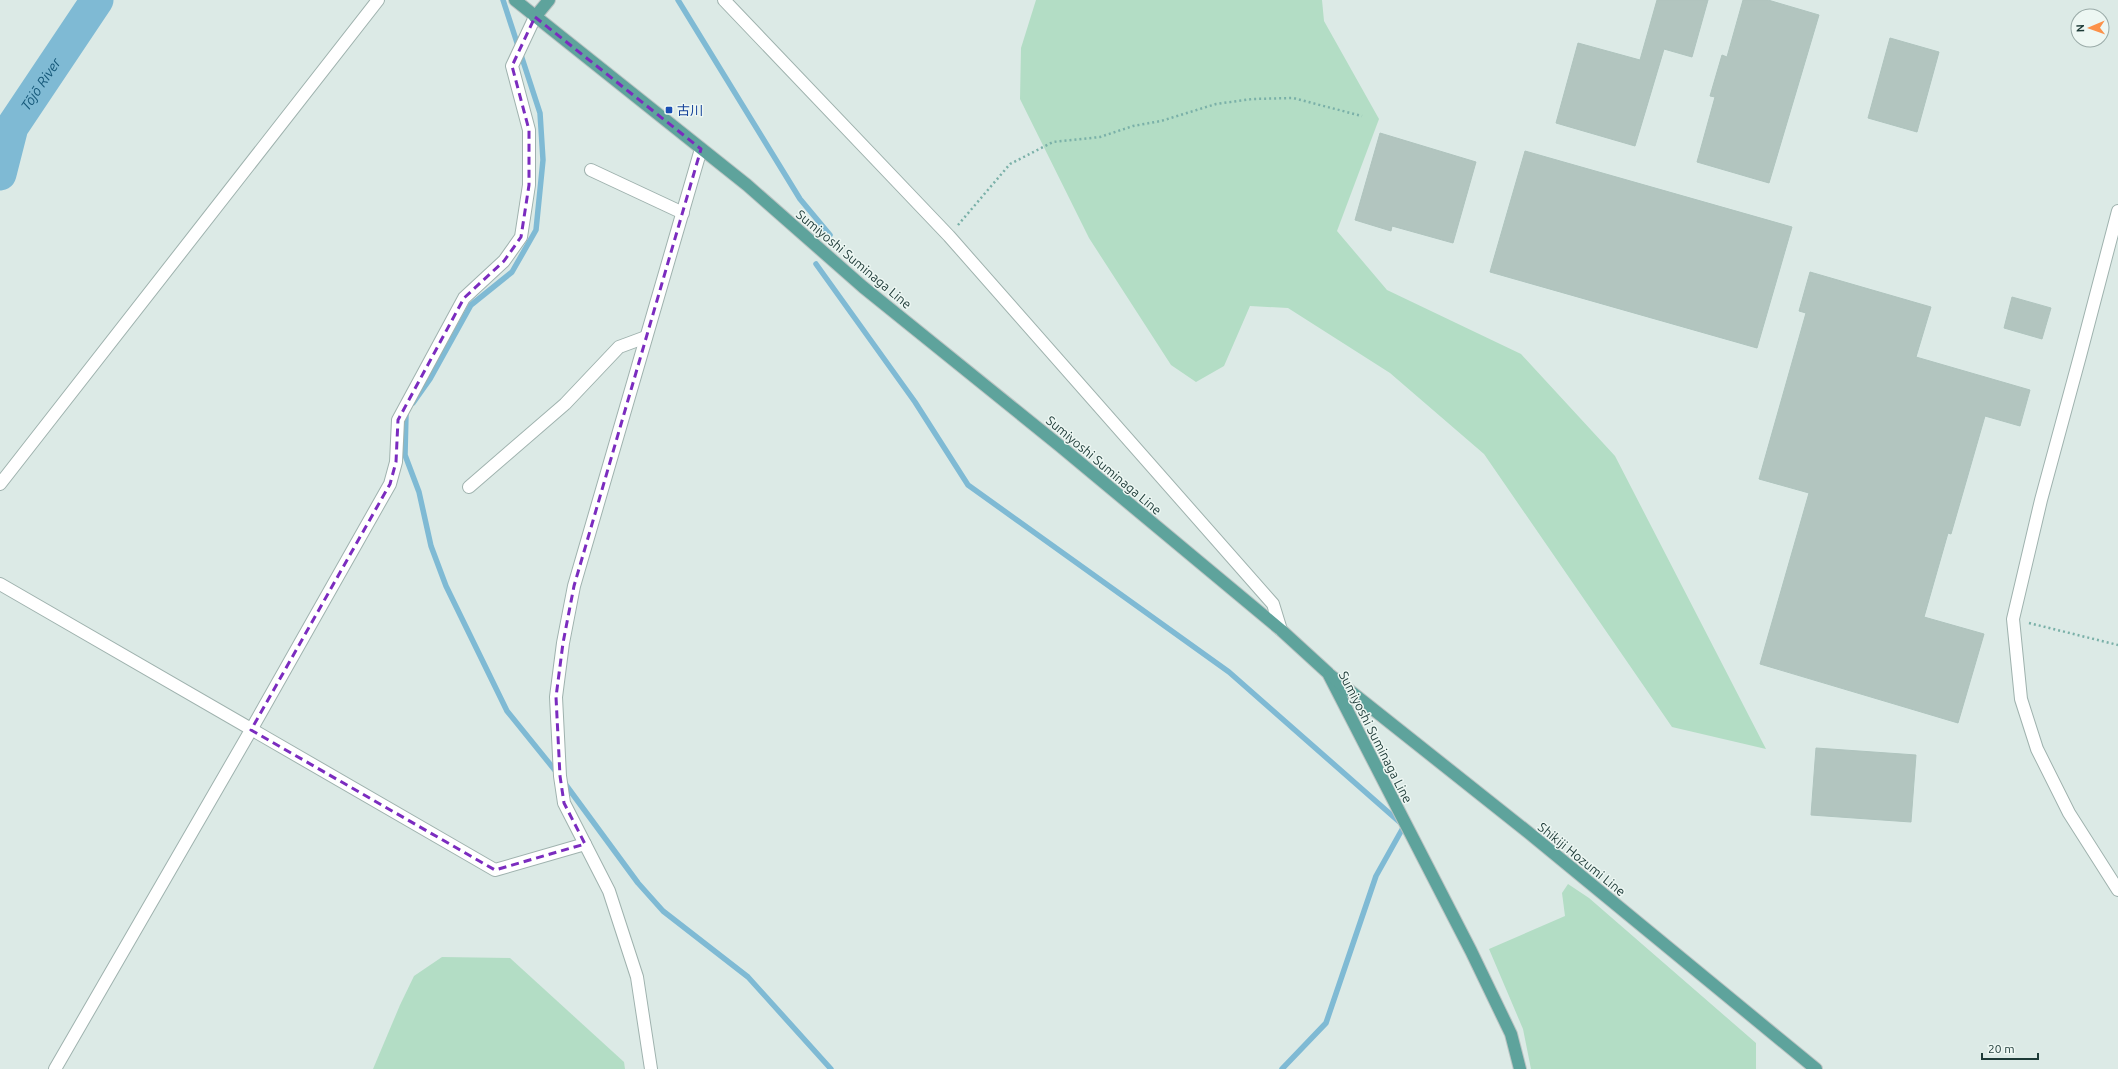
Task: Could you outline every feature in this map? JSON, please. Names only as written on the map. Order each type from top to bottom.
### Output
[{"type":"main road","points":[[515,0],[535,16],[549,0]]},
{"type":"main road","name":"Sumiyoshi Suminaga Line","points":[[535,16],[747,185],[863,287],[1060,446],[1281,630],[1328,673],[1475,958],[1511,1034],[1520,1069]]},
{"type":"main road","name":"Shikiji Hozumi Line","points":[[1328,673],[1529,833],[1816,1069]]},
{"type":"street","points":[[0,484],[378,0]]},
{"type":"street","points":[[724,0],[949,236],[1273,604],[1281,630]]},
{"type":"street","points":[[55,1069],[251,730],[390,484],[396,462],[398,420],[464,298],[504,261],[521,237],[529,185],[529,130],[512,66],[535,16]]},
{"type":"street","points":[[651,1069],[637,977],[609,891],[564,803],[560,776],[556,697],[561,658],[574,586],[702,149]]},
{"type":"street","points":[[591,170],[683,213]]},
{"type":"street","points":[[2118,211],[2040,500],[2013,619],[2020,699],[2036,749],[2069,813],[2118,890]]},
{"type":"street","points":[[469,487],[565,404],[619,347],[646,337]]},
{"type":"street","points":[[0,584],[495,870],[585,844]]},
{"type":"path","points":[[949,236],[1010,164],[1053,142],[1100,137],[1133,126],[1161,121],[1216,104],[1252,99],[1293,98],[1362,116]]},
{"type":"path","points":[[2013,619],[2118,645]]},
{"type":"highlighted area","points":[[535,17],[701,149],[574,586],[563,643],[556,697],[560,776],[564,803],[585,844],[495,870],[251,730],[390,484],[396,462],[398,420],[464,298],[504,261],[521,237],[529,185],[529,130],[512,66]]},
{"type":"green space","points":[[1036,0],[1322,0],[1324,21],[1379,119],[1337,231],[1387,290],[1521,354],[1615,456],[1766,749],[1672,727],[1484,454],[1390,373],[1288,308],[1250,306],[1224,366],[1196,382],[1171,365],[1089,238],[1020,99],[1021,48]]},
{"type":"green space","points":[[1568,884],[1589,898],[1756,1043],[1756,1069],[1531,1069],[1523,1029],[1489,949],[1565,916],[1562,893]]},
{"type":"green space","points":[[442,957],[510,958],[624,1062],[625,1069],[373,1069],[414,976]]},
{"type":"building","points":[[1657,0],[1708,0],[1692,57],[1664,49],[1635,146],[1556,123],[1578,43],[1640,60]]},
{"type":"building","points":[[1743,0],[1768,0],[1819,15],[1769,183],[1697,162],[1715,97],[1710,96],[1722,55],[1727,57]]},
{"type":"building","points":[[1890,38],[1939,52],[1917,132],[1868,118]]},
{"type":"building","points":[[1380,133],[1476,162],[1453,243],[1392,226],[1391,231],[1355,220]]},
{"type":"building","points":[[1525,151],[1792,227],[1757,348],[1490,272]]},
{"type":"building","points":[[1810,272],[1931,307],[1916,357],[2030,390],[2020,426],[1985,416],[1951,534],[1948,533],[1924,617],[1984,634],[1958,723],[1760,664],[1809,493],[1759,479],[1806,313],[1799,311]]},
{"type":"building","points":[[2012,297],[2051,308],[2042,339],[2004,328]]},
{"type":"building","points":[[1816,748],[1916,755],[1911,822],[1811,815]]},
{"type":"waterway","name":"Tōjō River","points":[[0,174],[12,127],[97,0]]},
{"type":"waterway","points":[[413,403],[430,379],[471,305],[512,272],[536,230],[543,160],[540,113],[503,0]]},
{"type":"waterway","points":[[678,0],[800,199],[830,235]]},
{"type":"waterway","points":[[816,264],[915,402],[968,485],[1229,672],[1404,826],[1376,876],[1326,1023],[1282,1069]]},
{"type":"waterway","points":[[406,414],[405,455],[419,492],[431,546],[446,586],[507,711],[558,774]]},
{"type":"waterway","points":[[563,781],[638,883],[663,911],[748,977],[831,1069]]},
{"type":"place","name":"古川","points":[[669,110]]}]
